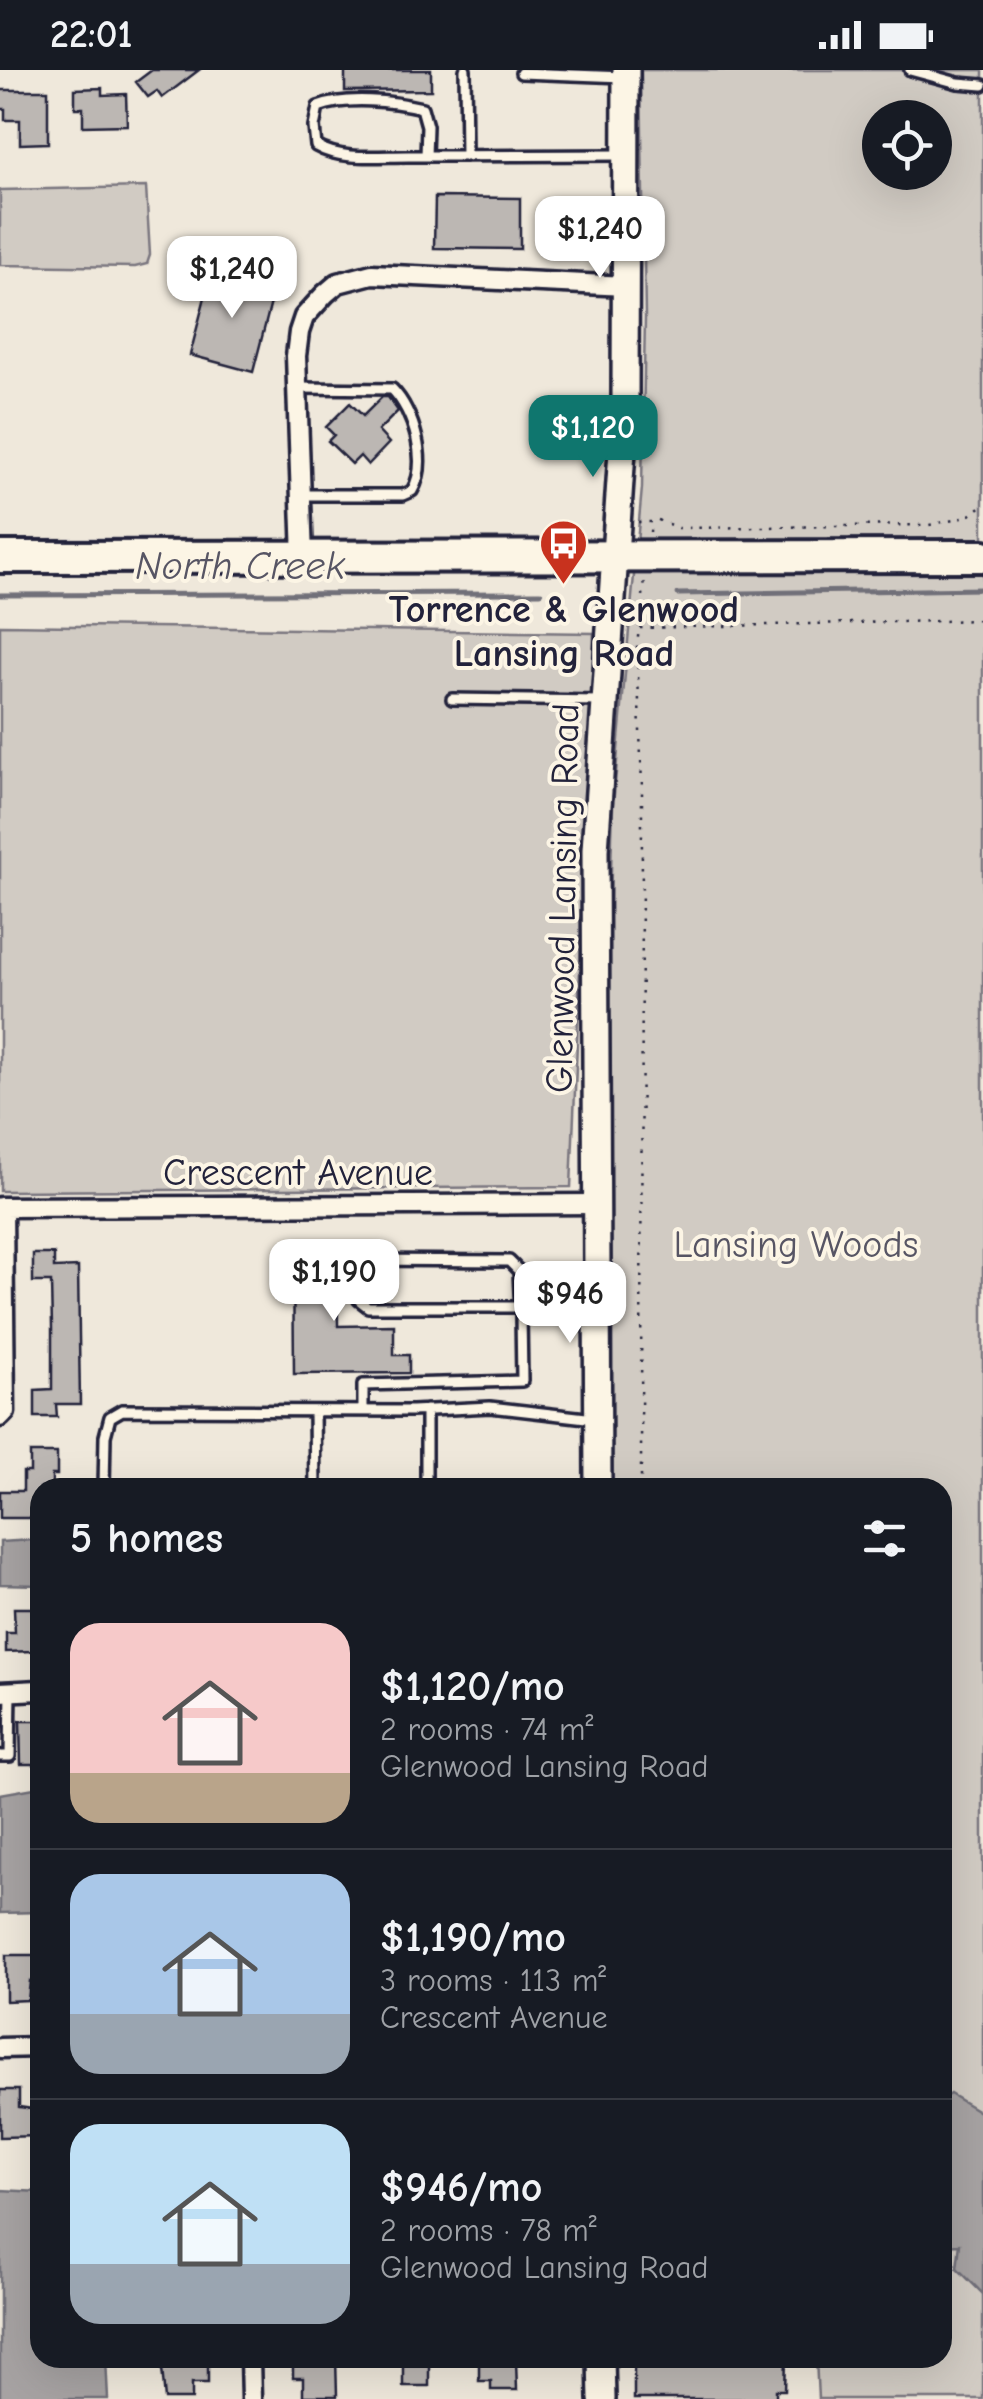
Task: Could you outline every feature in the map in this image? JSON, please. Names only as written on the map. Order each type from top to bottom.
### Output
[{"type":"main road","name":"Glenwood Lansing Road","points":[[598,1478],[595,850],[625,408],[626,74]]},
{"type":"main road","points":[[0,557],[983,556]]},
{"type":"main road","points":[[602,2368],[602,2399]]},
{"type":"street","points":[[302,558],[296,356],[304,317],[338,283],[372,274],[627,286]]},
{"type":"street","name":"Crescent Avenue","points":[[2,1207],[596,1204]]},
{"type":"street","points":[[0,1418],[5,1412],[2,1207]]},
{"type":"street","points":[[0,2048],[30,2047]]},
{"type":"street","points":[[250,2368],[251,2399]]},
{"type":"lane","points":[[465,70],[466,156]]},
{"type":"lane","points":[[910,70],[983,85]]},
{"type":"lane","points":[[521,73],[626,74]]},
{"type":"lane","points":[[426,156],[427,126],[422,108],[331,102],[318,106],[316,146],[329,153],[426,156],[626,154]]},
{"type":"lane","points":[[296,388],[392,389],[404,402],[420,472],[412,491],[403,495],[301,496]]},
{"type":"lane","points":[[452,699],[603,701]]},
{"type":"lane","points":[[363,1411],[363,1385],[522,1381],[521,1310],[520,1271],[509,1261],[362,1260],[359,1300],[368,1307],[521,1310],[597,1312]]},
{"type":"lane","points":[[104,1478],[105,1436],[110,1417],[122,1410],[314,1412],[490,1408],[598,1420]]},
{"type":"lane","points":[[426,1410],[426,1478]]},
{"type":"lane","points":[[314,1412],[315,1478]]},
{"type":"lane","points":[[0,1756],[10,1756],[6,1691]]},
{"type":"path","points":[[651,522],[656,519],[678,528],[929,525],[968,517],[983,505]]},
{"type":"path","points":[[641,1478],[642,787],[637,670],[644,588]]},
{"type":"path","points":[[640,628],[983,620]]},
{"type":"green space","name":"Lansing Woods","points":[[641,70],[983,70],[983,2399],[818,2399],[816,2368],[952,2368],[952,1478],[610,1478],[613,805],[642,488],[645,317]]},
{"type":"green space","points":[[146,187],[150,255],[147,264],[0,265],[0,190]]},
{"type":"green space","points":[[0,625],[594,633],[571,1187],[0,1191]]},
{"type":"shaded area","points":[[30,1540],[30,1585],[0,1584],[0,1542]]},
{"type":"shaded area","points":[[30,1789],[30,1912],[0,1913],[0,1794]]},
{"type":"shaded area","points":[[952,2095],[983,2114],[983,2294],[957,2268],[960,2244],[952,2244]]},
{"type":"shaded area","points":[[0,2190],[30,2192],[30,2368],[106,2368],[108,2399],[0,2399]]},
{"type":"building","points":[[152,70],[199,70],[162,98],[157,91],[148,97],[136,82]]},
{"type":"building","points":[[345,70],[431,70],[431,90],[345,91]]},
{"type":"building","points":[[102,88],[102,95],[126,94],[127,125],[83,126],[83,108],[75,108],[75,89]]},
{"type":"building","points":[[0,90],[48,90],[48,143],[20,144],[20,120],[5,120],[5,109],[0,109]]},
{"type":"building","points":[[435,197],[520,198],[520,249],[434,248]]},
{"type":"building","points":[[212,270],[275,287],[253,372],[190,355]]},
{"type":"building","points":[[382,397],[388,397],[398,411],[378,431],[389,443],[368,465],[360,456],[352,464],[328,441],[334,435],[326,427],[350,403],[363,416]]},
{"type":"building","points":[[337,1245],[338,1326],[394,1325],[394,1355],[409,1355],[409,1373],[294,1374],[293,1246]]},
{"type":"building","points":[[33,1254],[54,1254],[54,1268],[78,1267],[80,1404],[56,1404],[57,1417],[35,1417],[35,1390],[52,1389],[52,1328],[51,1282],[33,1282]]},
{"type":"building","points":[[30,1453],[57,1453],[57,1475],[30,1478],[30,1518],[0,1518],[0,1491],[23,1491],[23,1472],[30,1472]]},
{"type":"building","points":[[14,1608],[30,1608],[30,1651],[6,1652],[6,1633],[15,1633]]},
{"type":"building","points":[[20,1721],[30,1721],[30,1764],[21,1764]]},
{"type":"building","points":[[6,1955],[30,1955],[28,2000],[6,2001]]},
{"type":"building","points":[[0,2090],[19,2090],[19,2107],[30,2109],[30,2136],[0,2137]]},
{"type":"building","points":[[162,2368],[208,2368],[208,2383],[192,2383],[192,2399],[165,2399]]},
{"type":"building","points":[[293,2368],[336,2368],[337,2396],[303,2396],[303,2378],[293,2378]]},
{"type":"building","points":[[403,2368],[429,2368],[429,2386],[403,2386]]},
{"type":"building","points":[[479,2368],[516,2368],[517,2390],[491,2390],[491,2381],[479,2381]]},
{"type":"building","points":[[634,2368],[786,2368],[785,2390],[776,2390],[776,2399],[634,2399]]},
{"type":"waterway","name":"North Creek","points":[[678,594],[983,589]]},
{"type":"waterway","name":"North Creek","points":[[0,595],[541,593]]},
{"type":"place","name":"Torrence & Glenwood Lansing Road","points":[[564,586]]}]
